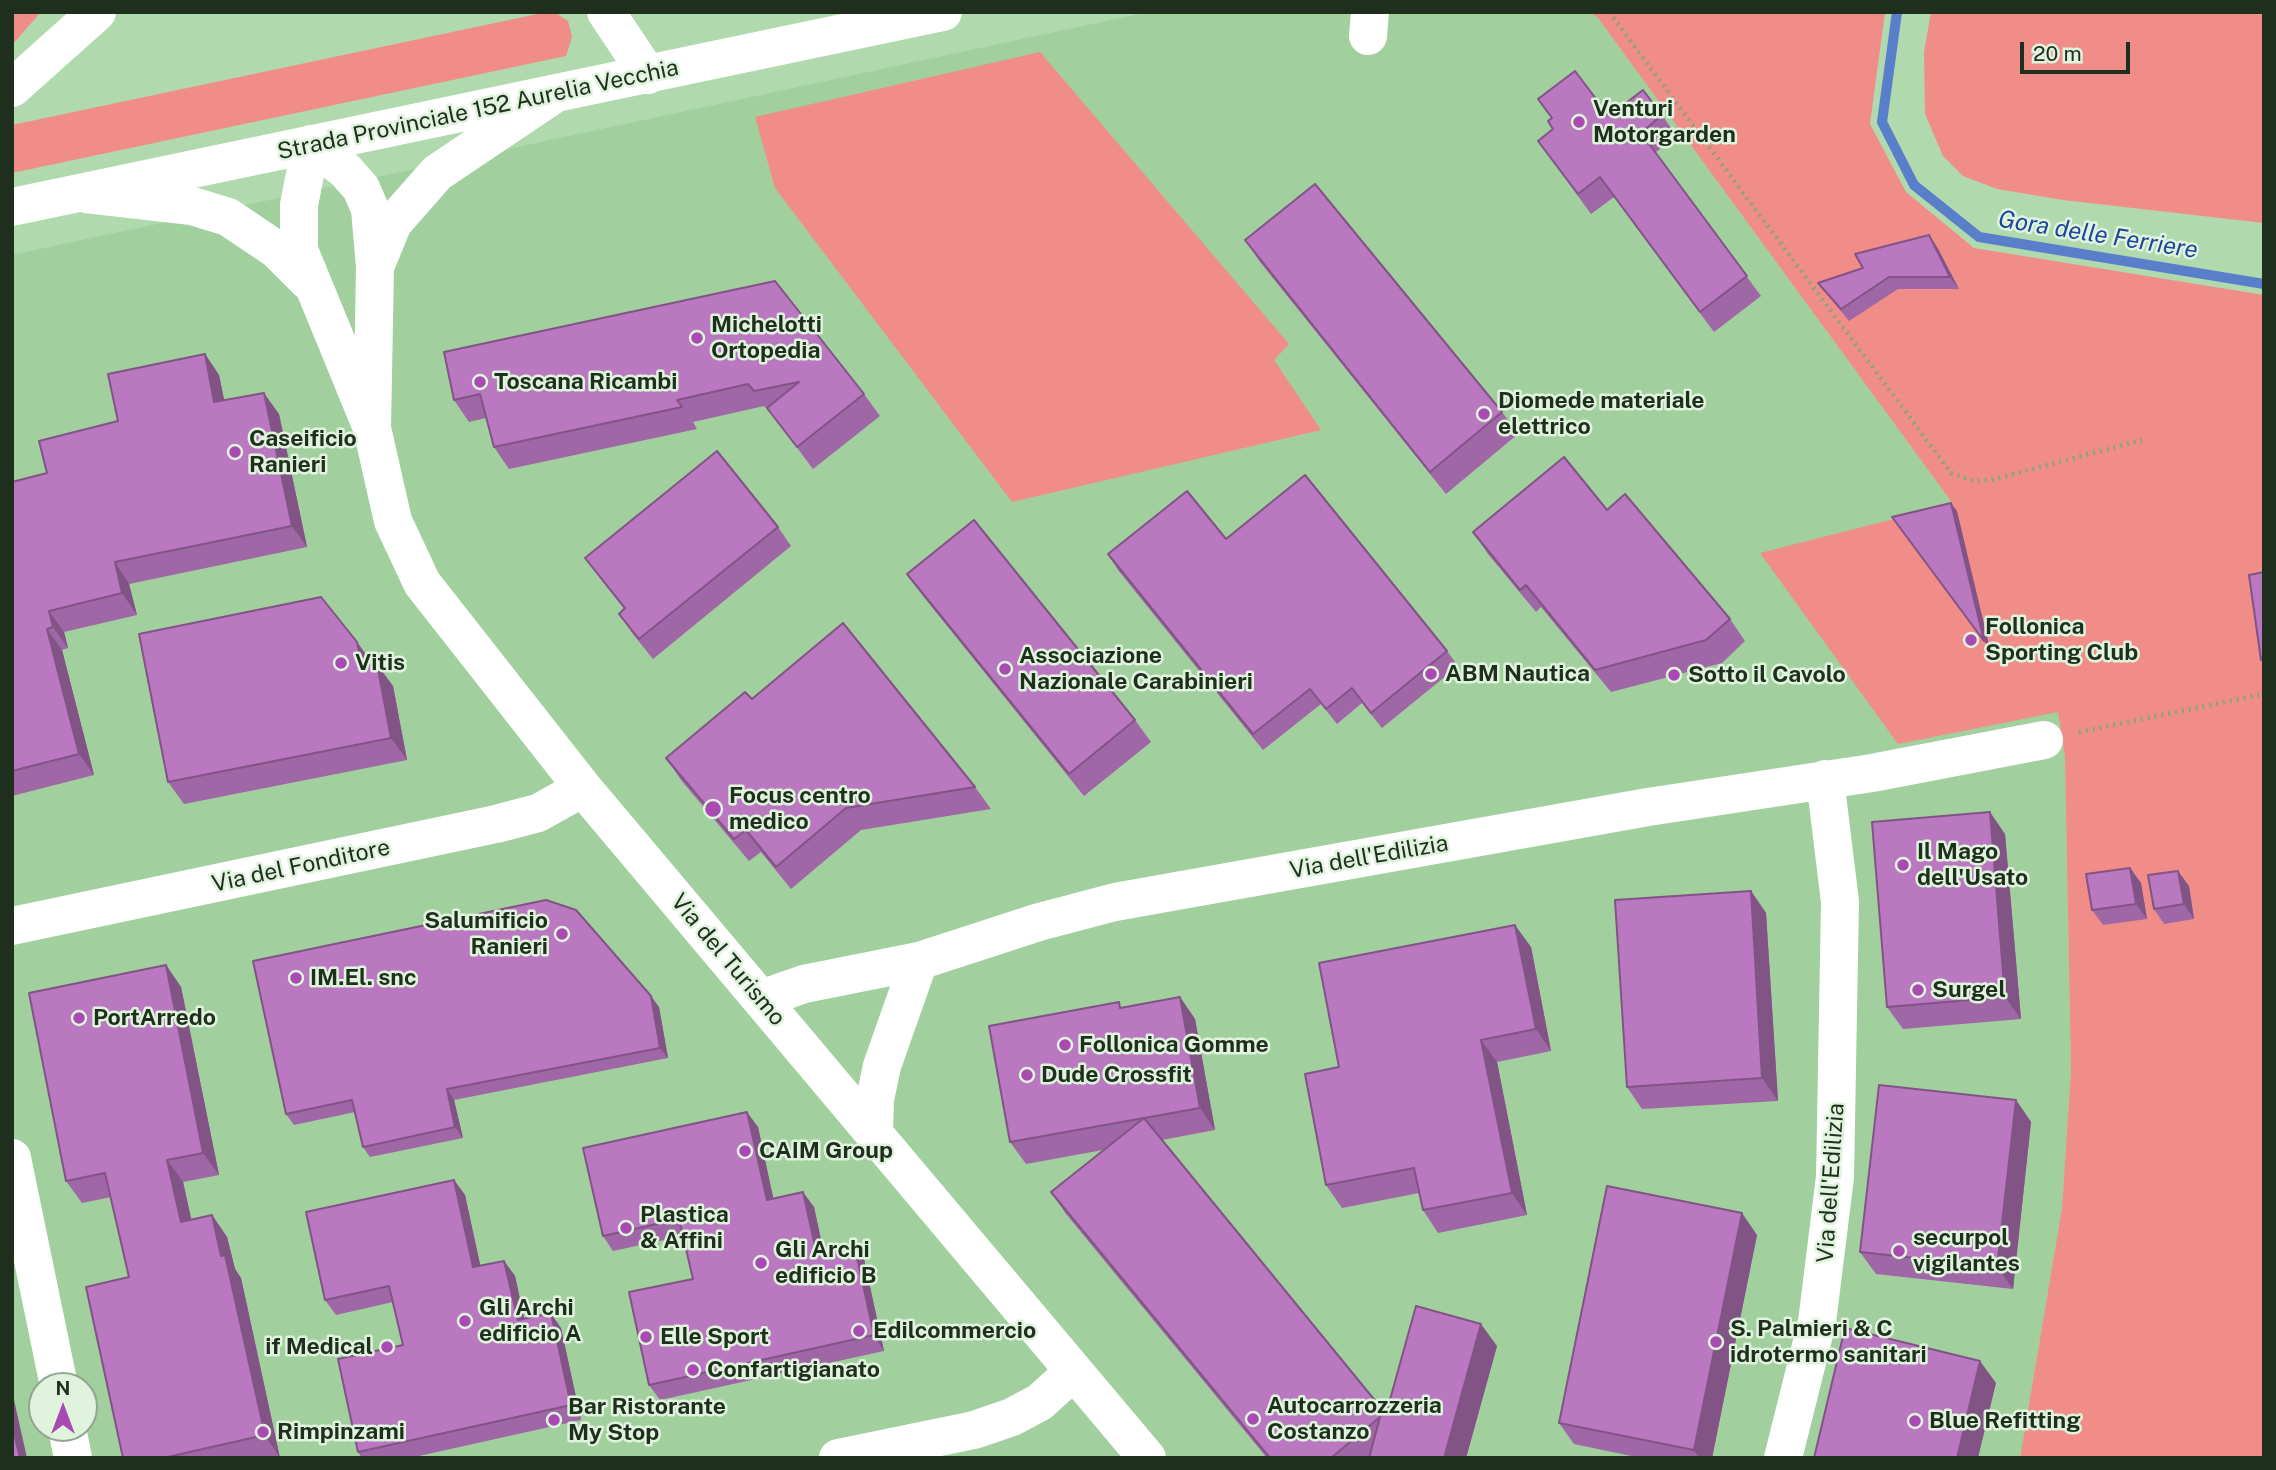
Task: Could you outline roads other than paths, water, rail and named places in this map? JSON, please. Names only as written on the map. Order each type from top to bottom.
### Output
[{"type":"street","points":[[12,88],[89,16],[97,12]]},
{"type":"street","points":[[606,12],[648,75]]},
{"type":"street","name":"Strada Provinciale 152 Aurelia Vecchia","points":[[12,207],[943,12]]},
{"type":"street","name":"Via del Turismo","points":[[375,267],[393,223],[437,173],[556,93]]},
{"type":"street","name":"Via del Turismo","points":[[372,428],[375,267],[370,209],[361,188],[345,170],[312,144],[299,205],[299,250],[309,282],[372,428],[393,521],[422,583],[583,789],[874,1130],[1147,1458]]},
{"type":"street","name":"Via del Turismo","points":[[77,193],[192,206],[228,217],[277,250],[309,282]]},
{"type":"street","name":"Via dell'Edilizia","points":[[761,999],[804,984],[919,961],[1039,922],[1115,902],[1648,807],[1825,779],[1865,763],[2044,740]]},
{"type":"street","name":"Via dell'Edilizia","points":[[1783,1458],[1817,1322],[1835,1177],[1840,902],[1825,779]]},
{"type":"street","name":"Via del Fonditore","points":[[12,926],[496,824],[538,813],[583,789]]},
{"type":"street","points":[[874,1130],[875,1099],[882,1066],[919,961]]},
{"type":"street","points":[[12,1158],[56,1372]]},
{"type":"street","points":[[838,1458],[974,1430],[1012,1418],[1040,1402],[1073,1372]]},
{"type":"waterway","name":"Gora delle Ferriere","points":[[1897,12],[1882,122],[1914,185],[1979,237],[2264,284]]},
{"type":"place","name":"Venturi Motorgarden","points":[[1579,122]]},
{"type":"place","name":"Michelotti Ortopedia","points":[[697,338]]},
{"type":"place","name":"Toscana Ricambi","points":[[480,382]]},
{"type":"place","name":"Diomede materiale elettrico","points":[[1484,414]]},
{"type":"place","name":"Caseificio Ranieri","points":[[235,452]]},
{"type":"place","name":"Follonica Sporting Club","points":[[1971,640]]},
{"type":"place","name":"Vitis","points":[[341,663]]},
{"type":"place","name":"Associazione Nazionale Carabinieri","points":[[1005,669]]},
{"type":"place","name":"ABM Nautica","points":[[1431,674]]},
{"type":"place","name":"Sotto il Cavolo","points":[[1674,675]]},
{"type":"place","name":"Focus centro medico","points":[[713,809]]},
{"type":"place","name":"Il Mago dell'Usato","points":[[1903,865]]},
{"type":"place","name":"Salumificio Ranieri","points":[[562,934]]},
{"type":"place","name":"IM.El. snc","points":[[296,978]]},
{"type":"place","name":"Surgel","points":[[1918,990]]},
{"type":"place","name":"PortArredo","points":[[79,1018]]},
{"type":"place","name":"Follonica Gomme","points":[[1065,1045]]},
{"type":"place","name":"Dude Crossfit","points":[[1027,1075]]},
{"type":"place","name":"CAIM Group","points":[[745,1151]]},
{"type":"place","name":"Plastica & Affini","points":[[626,1228]]},
{"type":"place","name":"securpol vigilantes","points":[[1899,1251]]},
{"type":"place","name":"Gli Archi edificio B","points":[[761,1263]]},
{"type":"place","name":"Gli Archi edificio A","points":[[465,1321]]},
{"type":"place","name":"Edilcommercio","points":[[859,1331]]},
{"type":"place","name":"Elle Sport","points":[[646,1337]]},
{"type":"place","name":"S. Palmieri & C idrotermo sanitari","points":[[1716,1342]]},
{"type":"place","name":"if Medical","points":[[387,1347]]},
{"type":"place","name":"Confartigianato","points":[[693,1370]]},
{"type":"place","name":"Autocarrozzeria Costanzo","points":[[1253,1419]]},
{"type":"place","name":"Bar Ristorante My Stop","points":[[554,1420]]},
{"type":"place","name":"Blue Refitting","points":[[1915,1421]]},
{"type":"place","name":"Rimpinzami","points":[[263,1432]]}]
